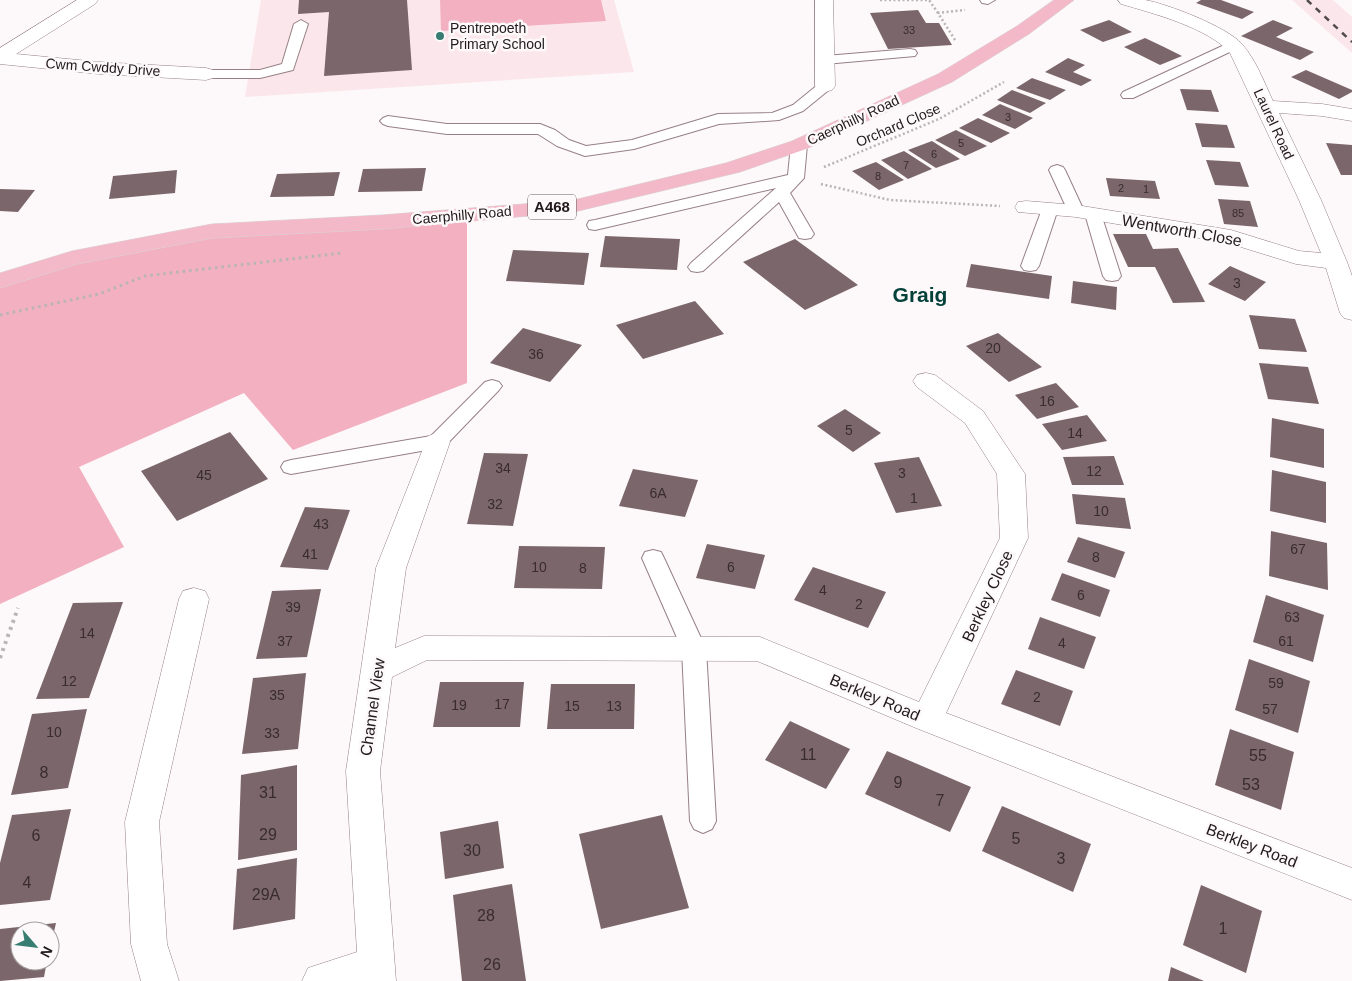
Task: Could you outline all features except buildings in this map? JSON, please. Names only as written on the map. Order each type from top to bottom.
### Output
[{"type":"main road","name":"Caerphilly Road","points":[[0,281],[72,258],[212,231],[382,222],[574,206],[733,168],[799,145],[945,78],[1023,30],[1064,0]]},
{"type":"street","points":[[0,57],[89,0]]},
{"type":"street","points":[[824,0],[825,86]]},
{"type":"street","name":"Laurel Road","points":[[1127,0],[1163,11],[1209,31],[1233,45],[1244,59],[1310,200],[1336,262],[1352,313]]},
{"type":"street","name":"Cwm Cwddy Drive","points":[[0,57],[99,68],[206,74]]},
{"type":"street","points":[[1265,106],[1322,110],[1352,115]]},
{"type":"street","name":"Wentworth Close","points":[[1026,207],[1084,212],[1232,237],[1296,257],[1336,262]]},
{"type":"street","name":"Berkley Close","points":[[926,381],[974,417],[1011,474],[1014,538],[927,719]]},
{"type":"street","name":"Channel View","points":[[376,972],[363,771],[391,568],[437,442]]},
{"type":"street","points":[[160,981],[149,944],[142,822],[194,599]]},
{"type":"street","name":"Berkley Road","points":[[377,670],[424,648],[760,649],[927,719],[1352,884]]},
{"type":"street","points":[[321,981],[376,972]]},
{"type":"lane","points":[[206,74],[260,74],[288,67],[301,24]]},
{"type":"lane","points":[[1128,95],[1233,45]]},
{"type":"lane","points":[[825,60],[910,53]]},
{"type":"lane","points":[[388,121],[446,129],[540,129],[550,133],[563,143],[585,151],[634,144],[718,119],[774,117],[798,108],[825,86]]},
{"type":"lane","points":[[698,267],[796,178],[799,145]]},
{"type":"lane","points":[[1057,170],[1084,212],[1112,276]]},
{"type":"lane","points":[[595,225],[796,178]]},
{"type":"lane","points":[[781,192],[806,234]]},
{"type":"lane","points":[[1030,266],[1050,209]]},
{"type":"lane","points":[[291,467],[437,442],[492,386]]},
{"type":"lane","points":[[652,558],[694,648],[703,821]]},
{"type":"path","points":[[880,0],[929,0],[956,41]]},
{"type":"path","points":[[938,13],[978,9],[987,0]]},
{"type":"path","name":"Orchard Close","points":[[796,178],[889,141],[950,114],[1004,82]]},
{"type":"path","points":[[796,178],[890,200],[1026,207]]},
{"type":"path","points":[[0,315],[99,294],[145,276],[342,253]]},
{"type":"path","points":[[0,658],[18,608]]},
{"type":"shaded area","name":"Pentrepoeth Primary School","points":[[261,0],[614,0],[634,72],[245,97]]},
{"type":"shaded area","points":[[440,0],[601,0],[606,21],[441,31]]},
{"type":"shaded area","points":[[1292,0],[1333,0],[1352,17],[1352,53]]},
{"type":"shaded area","points":[[467,215],[467,383],[293,450],[244,393],[79,467],[124,547],[0,604],[0,281],[212,231]]},
{"type":"railway","points":[[1307,0],[1352,42]]},
{"type":"place","name":"Pentrepoeth Primary School","points":[[440,36]]},
{"type":"district","name":"Graig","points":[[920,295]]}]
